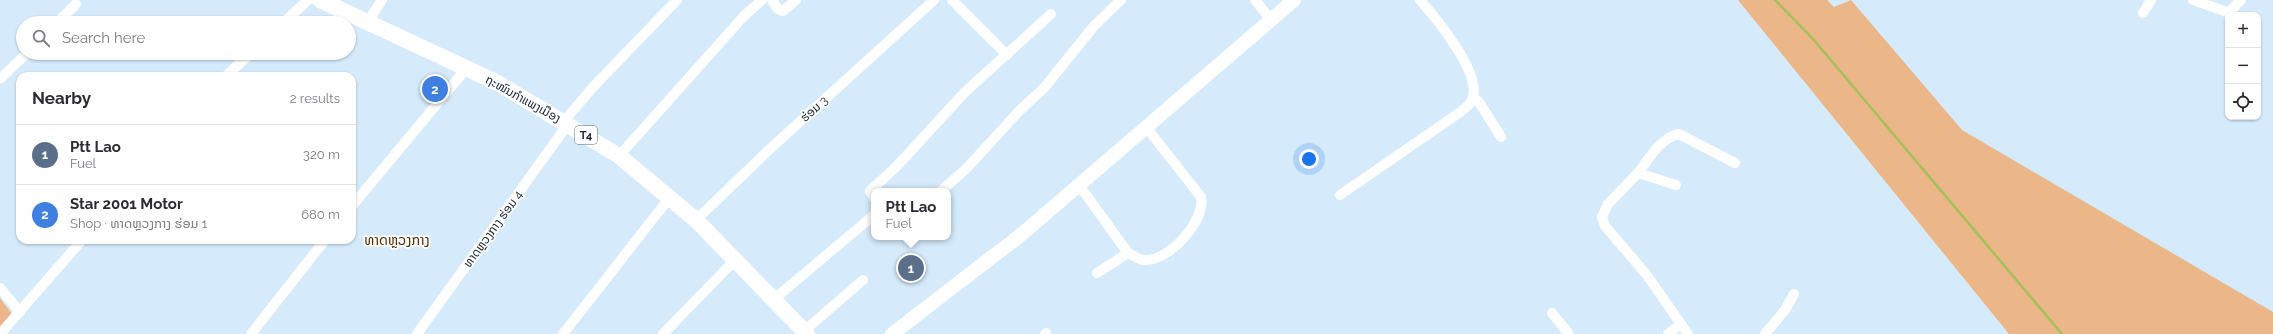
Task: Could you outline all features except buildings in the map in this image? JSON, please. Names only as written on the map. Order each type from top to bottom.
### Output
[{"type":"main road","name":"ຖະໜົນກຳແພງເມືອງ","points":[[320,0],[353,16]]},
{"type":"main road","points":[[892,334],[1022,234],[1294,0]]},
{"type":"main road","name":"ຖະໜົນກຳແພງເມືອງ","points":[[356,18],[498,84],[566,123],[619,156],[696,220],[805,333]]},
{"type":"street","points":[[291,16],[308,0]]},
{"type":"street","points":[[367,23],[382,0]]},
{"type":"street","name":"ທາດຫຼວງກາງ ຮ່ອມ 4","points":[[417,334],[566,123],[600,79],[677,0]]},
{"type":"street","points":[[619,156],[743,17],[762,0]]},
{"type":"street","points":[[772,0],[778,9],[783,11],[796,0]]},
{"type":"street","name":"ຮ່ອມ 3","points":[[696,220],[771,148],[934,0]]},
{"type":"street","points":[[952,0],[1007,55]]},
{"type":"street","points":[[944,188],[967,168],[1019,111],[1044,88],[1094,26],[1121,0]]},
{"type":"street","points":[[1255,0],[1271,20]]},
{"type":"street","points":[[1340,195],[1459,113],[1473,98],[1474,89],[1464,58],[1446,31],[1420,0]]},
{"type":"street","points":[[2143,13],[2151,0]]},
{"type":"street","points":[[2193,0],[2227,12],[2232,10],[2241,0]]},
{"type":"street","points":[[64,16],[76,4]]},
{"type":"street","points":[[873,188],[897,166],[965,92],[1051,14]]},
{"type":"street","points":[[0,79],[20,60]]},
{"type":"street","points":[[230,72],[243,60]]},
{"type":"street","points":[[356,201],[466,69]]},
{"type":"street","points":[[1473,98],[1479,102],[1501,137]]},
{"type":"street","points":[[1079,185],[1128,253],[1135,258],[1146,261],[1163,255],[1185,238],[1202,207],[1201,197],[1146,127]]},
{"type":"street","points":[[1688,334],[1646,274],[1605,226],[1602,217],[1608,204],[1638,173],[1656,150],[1668,139],[1679,134],[1735,163]]},
{"type":"street","points":[[1638,173],[1676,185]]},
{"type":"street","points":[[563,334],[670,197]]},
{"type":"street","points":[[773,300],[871,218]]},
{"type":"street","points":[[0,334],[79,244]]},
{"type":"street","points":[[251,334],[322,244]]},
{"type":"street","points":[[1097,273],[1128,253]]},
{"type":"street","points":[[663,334],[734,261]]},
{"type":"street","points":[[805,333],[863,280]]},
{"type":"street","points":[[0,288],[20,312]]},
{"type":"street","points":[[1765,334],[1785,310],[1794,294]]},
{"type":"street","points":[[1552,313],[1569,334]]},
{"type":"street","points":[[1668,334],[1681,324]]},
{"type":"shaded area","points":[[1738,0],[1827,0],[1834,7],[1851,0],[1962,130],[2273,312],[2273,334],[2009,334]]},
{"type":"shaded area","points":[[0,298],[12,314],[0,327]]},
{"type":"waterway","points":[[1775,0],[1813,39],[2062,334]]},
{"type":"place","name":"Star 2001 Motor","points":[[435,89]]},
{"type":"place","name":"Ptt Lao","points":[[911,268]]},
{"type":"district","name":"ທາດຫຼວງກາງ","points":[[397,240]]}]
